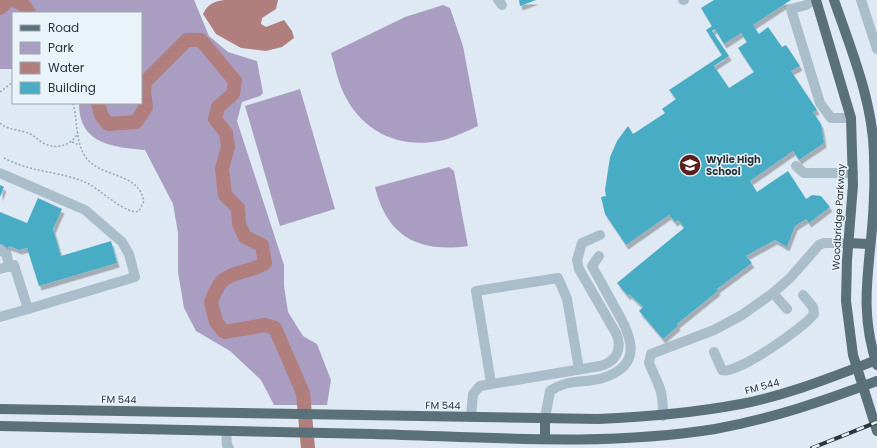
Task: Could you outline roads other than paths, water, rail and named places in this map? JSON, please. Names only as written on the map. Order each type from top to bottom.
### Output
[{"type":"main road","name":"Woodbridge Parkway","points":[[815,0],[851,118],[853,174],[846,301],[856,368],[877,431]]},
{"type":"main road","points":[[834,0],[873,111],[873,244],[866,308],[870,343],[876,362]]},
{"type":"main road","points":[[851,118],[873,111]]},
{"type":"main road","points":[[848,243],[873,244]]},
{"type":"main road","name":"FM 544","points":[[0,409],[598,419],[662,416],[749,402],[783,394],[876,362]]},
{"type":"main road","points":[[0,426],[324,433],[545,443],[650,437],[717,428],[758,420],[809,406],[877,380]]},
{"type":"main road","points":[[545,443],[546,418]]},
{"type":"lane","points":[[815,0],[806,5],[791,8],[820,104],[831,118],[851,118]]},
{"type":"lane","points":[[860,0],[877,49]]},
{"type":"lane","points":[[796,166],[804,173],[853,174]]},
{"type":"lane","points":[[0,173],[84,210],[122,242],[129,254],[135,277],[0,317]]},
{"type":"lane","points":[[471,417],[472,400],[476,389],[480,386],[490,383],[607,364],[613,360],[619,348],[617,334],[579,269],[577,260],[582,243],[600,235]]},
{"type":"lane","points":[[662,416],[663,396],[660,385],[649,363],[652,354],[714,330],[742,315],[774,293],[802,265],[819,245],[824,243],[848,243]]},
{"type":"lane","points":[[0,249],[7,255],[5,268],[14,265],[28,308]]},
{"type":"lane","points":[[546,418],[550,391],[560,384],[602,378],[617,372],[628,360],[631,349],[627,329],[592,266],[599,256]]},
{"type":"lane","points":[[490,383],[476,291],[490,288],[558,278],[567,299],[579,369]]},
{"type":"lane","points":[[774,293],[787,309]]},
{"type":"lane","points":[[714,352],[722,370],[727,371],[747,362],[779,343],[814,314],[813,307],[803,295]]},
{"type":"lane","points":[[226,431],[226,445],[229,448]]},
{"type":"water","points":[[225,0],[278,0],[276,9],[262,18],[261,24],[266,27],[284,20],[292,31],[294,38],[282,47],[266,51],[241,48],[216,34],[203,14],[212,4]]},
{"type":"waterway","points":[[0,8],[9,0]]},
{"type":"waterway","points":[[14,0],[23,4],[28,12]]},
{"type":"waterway","points":[[98,104],[101,115],[108,124],[136,122],[146,107],[144,92],[145,82],[187,40],[201,40],[235,81],[233,94],[218,107],[215,119],[226,133],[228,147],[222,169],[225,195],[238,208],[239,224],[245,237],[262,245],[265,263],[223,280],[211,302],[216,322],[224,332],[265,325],[275,328],[303,393],[308,448]]},
{"type":"railway","points":[[812,448],[877,422]]},
{"type":"place","name":"Wylie High School","points":[[690,165]]}]
